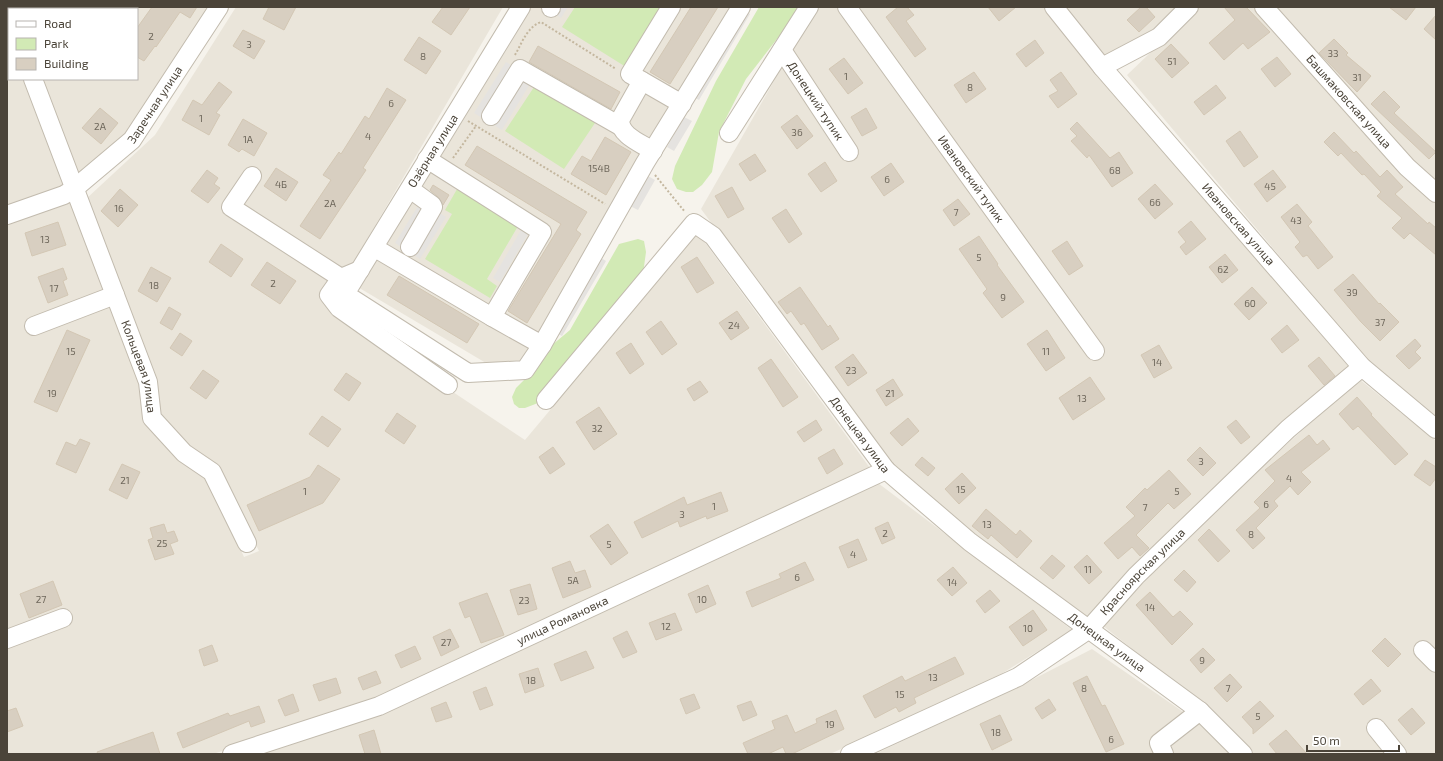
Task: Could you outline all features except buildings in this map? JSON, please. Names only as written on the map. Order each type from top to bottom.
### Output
[{"type":"street","name":"Заречная улица","points":[[75,188],[132,140],[219,7]]},
{"type":"street","name":"Озёрная улица","points":[[448,385],[339,308],[329,295],[343,286],[360,270],[375,248],[427,159],[521,7]]},
{"type":"street","points":[[649,157],[623,132],[620,126],[620,120],[636,78],[671,7]]},
{"type":"street","points":[[252,176],[231,207],[468,373],[524,370],[542,345],[649,157],[741,7]]},
{"type":"street","points":[[729,133],[809,7]]},
{"type":"street","name":"Ивановский тупик","points":[[847,7],[1095,351]]},
{"type":"street","name":"Ивановская улица","points":[[1054,7],[1102,67],[1362,367],[1436,429]]},
{"type":"street","points":[[1102,67],[1159,37],[1189,7]]},
{"type":"street","name":"Башмаковская улица","points":[[1264,7],[1407,167],[1436,193]]},
{"type":"street","name":"Донецкий тупик","points":[[782,50],[849,152]]},
{"type":"street","points":[[471,90],[488,116],[520,69],[620,126]]},
{"type":"street","points":[[636,78],[682,104]]},
{"type":"street","name":"Кольцевая улица","points":[[32,80],[148,382],[152,418],[184,453],[212,472],[247,543]]},
{"type":"street","points":[[427,159],[542,232],[492,317]]},
{"type":"street","points":[[7,215],[64,194],[75,188]]},
{"type":"street","points":[[390,221],[414,241],[433,208],[432,205],[410,189]]},
{"type":"street","points":[[546,400],[694,223]]},
{"type":"street","name":"Донецкая улица","points":[[694,223],[714,236],[886,470],[970,542],[1200,711],[1243,754]]},
{"type":"street","points":[[375,248],[542,345]]},
{"type":"street","points":[[34,326],[115,295]]},
{"type":"street","name":"Красноярская улица","points":[[850,754],[1018,677],[1088,630],[1141,570],[1288,429],[1362,367]]},
{"type":"street","name":"улица Романовка","points":[[232,754],[379,706],[886,470]]},
{"type":"street","points":[[7,639],[63,618]]},
{"type":"street","points":[[1423,650],[1436,663]]},
{"type":"street","points":[[1164,754],[1159,743],[1200,711]]},
{"type":"street","points":[[1376,728],[1397,754]]},
{"type":"path","points":[[516,73],[512,60],[529,30],[534,25],[541,22],[618,70],[636,78]]},
{"type":"path","points":[[456,113],[488,116],[618,212]]},
{"type":"path","points":[[444,170],[488,116]]},
{"type":"path","points":[[649,157],[694,223]]},
{"type":"shaded area","points":[[211,7],[128,135],[77,176],[40,80],[138,80],[138,8],[12,8]]},
{"type":"shaded area","points":[[236,7],[503,7],[327,308],[525,440],[698,233],[870,468],[376,700],[213,754],[7,754],[7,221],[72,197],[143,384],[146,420],[207,474],[244,557],[259,551],[217,467],[188,448],[159,416],[157,381],[86,199],[155,135]]},
{"type":"shaded area","points":[[527,7],[736,7],[523,360],[486,363],[356,286]]},
{"type":"shaded area","points":[[543,7],[568,7],[561,18]]},
{"type":"shaded area","points":[[820,7],[837,7],[1093,358],[853,7],[1044,7],[1098,73],[1351,369],[1130,572],[1087,617],[975,537],[892,465],[701,209],[790,53]]},
{"type":"shaded area","points":[[1063,7],[1180,7],[1155,33],[1104,58]]},
{"type":"shaded area","points":[[1198,7],[1257,7],[1436,200],[1436,420],[1368,361],[1127,75]]},
{"type":"shaded area","points":[[1270,7],[1436,7],[1436,185]]},
{"type":"shaded area","points":[[743,10],[750,14],[699,100],[692,96]]},
{"type":"shaded area","points":[[7,29],[8,80],[27,80],[68,186],[7,211]]},
{"type":"shaded area","points":[[506,62],[533,79],[502,130],[474,113]]},
{"type":"shaded area","points":[[684,117],[692,121],[674,151],[667,147]]},
{"type":"shaded area","points":[[648,176],[655,180],[638,210],[630,206]]},
{"type":"shaded area","points":[[421,201],[446,217],[420,259],[395,243]]},
{"type":"shaded area","points":[[521,230],[528,234],[500,282],[493,278]]},
{"type":"shaded area","points":[[598,256],[606,261],[562,336],[554,332]]},
{"type":"shaded area","points":[[1359,379],[1436,441],[1436,754],[1253,754],[1203,705],[1102,625],[1223,502]]},
{"type":"shaded area","points":[[878,483],[1072,630],[985,684],[830,754],[258,754]]},
{"type":"shaded area","points":[[1092,649],[1205,727],[1232,754],[875,754],[1022,685]]},
{"type":"green space","points":[[575,7],[664,7],[626,67],[562,27]]},
{"type":"green space","points":[[759,7],[798,7],[780,35],[746,79],[719,132],[712,172],[702,185],[693,192],[686,192],[677,189],[672,179],[675,166],[716,81]]},
{"type":"green space","points":[[536,84],[595,123],[564,169],[505,131]]},
{"type":"green space","points":[[460,184],[521,221],[487,279],[497,286],[490,298],[425,259],[452,214],[445,210]]},
{"type":"green space","points":[[638,239],[644,241],[646,252],[643,274],[538,403],[525,408],[519,408],[514,404],[512,397],[516,388],[528,376],[545,351],[570,330],[619,244]]}]
